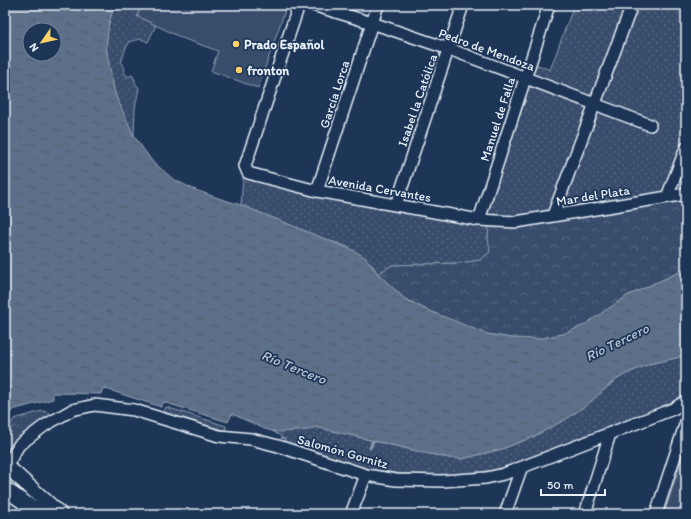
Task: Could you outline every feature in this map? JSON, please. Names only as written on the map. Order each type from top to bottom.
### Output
[{"type":"main road","points":[[8,469],[14,477],[14,481],[10,486],[5,488],[26,510],[41,514]]},
{"type":"main road","points":[[8,469],[60,514]]},
{"type":"street","name":"Avenida Cervantes","points":[[299,5],[245,166],[248,173],[317,191],[479,220],[504,222]]},
{"type":"street","name":"Pedro de Mendoza","points":[[314,5],[449,49],[650,125]]},
{"type":"street","name":"García Lorca","points":[[317,191],[378,5]]},
{"type":"street","name":"Isabel la Católica","points":[[396,205],[463,5]]},
{"type":"street","name":"Manuel de Falla","points":[[479,220],[550,5]]},
{"type":"street","points":[[553,215],[632,5]]},
{"type":"street","points":[[667,196],[686,148]]},
{"type":"street","name":"Mar del Plata","points":[[504,222],[516,222],[686,194]]},
{"type":"street","name":"Salomón Gornitz","points":[[8,469],[19,445],[44,426],[72,410],[88,406],[101,405],[134,410],[219,436],[251,439],[278,446],[366,475],[396,480],[469,480],[486,478],[521,468],[673,409],[686,401]]},
{"type":"street","points":[[656,514],[686,422]]},
{"type":"street","points":[[585,514],[610,434]]},
{"type":"street","points":[[505,514],[521,468]]},
{"type":"street","points":[[351,514],[366,475]]},
{"type":"green space","points":[[115,5],[142,5],[137,16],[156,25],[148,42],[141,39],[128,42],[129,44],[126,47],[121,63],[125,68],[124,72],[128,77],[132,75],[139,88],[135,108],[134,136],[123,115],[109,71],[107,49],[108,27]]},
{"type":"green space","name":"Prado Español","points":[[142,5],[287,5],[258,88],[211,71],[218,51],[182,38],[137,16]]},
{"type":"green space","points":[[574,5],[686,5],[686,189],[512,218],[488,216],[486,215],[533,63],[550,70]]},
{"type":"green space","points":[[243,178],[318,197],[398,212],[489,226],[488,238],[491,252],[480,260],[460,263],[392,265],[378,274],[373,266],[346,246],[241,205]]},
{"type":"green space","points":[[686,198],[686,269],[627,296],[584,326],[563,334],[537,339],[511,338],[487,334],[459,324],[405,299],[378,274],[392,265],[460,263],[480,260],[490,252],[488,238],[489,226],[512,226]]},
{"type":"green space","points":[[686,354],[685,392],[684,396],[676,402],[490,474],[462,477],[376,472],[284,445],[285,439],[281,438],[281,436],[272,431],[283,432],[306,430],[316,427],[425,453],[462,459],[502,449],[533,437],[566,419],[588,404],[614,381],[626,374],[649,364],[676,358]]},
{"type":"green space","points":[[166,407],[226,426],[225,431],[164,412]]},
{"type":"green space","points":[[42,411],[48,412],[52,415],[48,420],[27,431],[10,448],[5,448],[5,422],[10,425],[14,419]]},
{"type":"green space","points":[[686,447],[686,514],[664,514]]},
{"type":"water","name":"Río Tercero","points":[[5,5],[115,5],[109,22],[106,48],[115,94],[134,136],[152,161],[173,179],[193,189],[241,205],[355,251],[366,258],[378,274],[405,299],[427,310],[487,334],[511,338],[537,339],[563,334],[584,325],[627,296],[686,269],[686,354],[676,358],[649,364],[626,374],[614,381],[588,404],[566,419],[533,437],[502,449],[462,459],[425,453],[316,427],[308,430],[282,432],[272,431],[232,414],[228,422],[163,402],[161,407],[103,388],[101,394],[53,393],[53,399],[12,410],[5,426]]},
{"type":"waterway","points":[[370,448],[373,441]]},
{"type":"place","name":"Prado Español","points":[[236,44]]},
{"type":"place","name":"fronton","points":[[239,70]]}]
